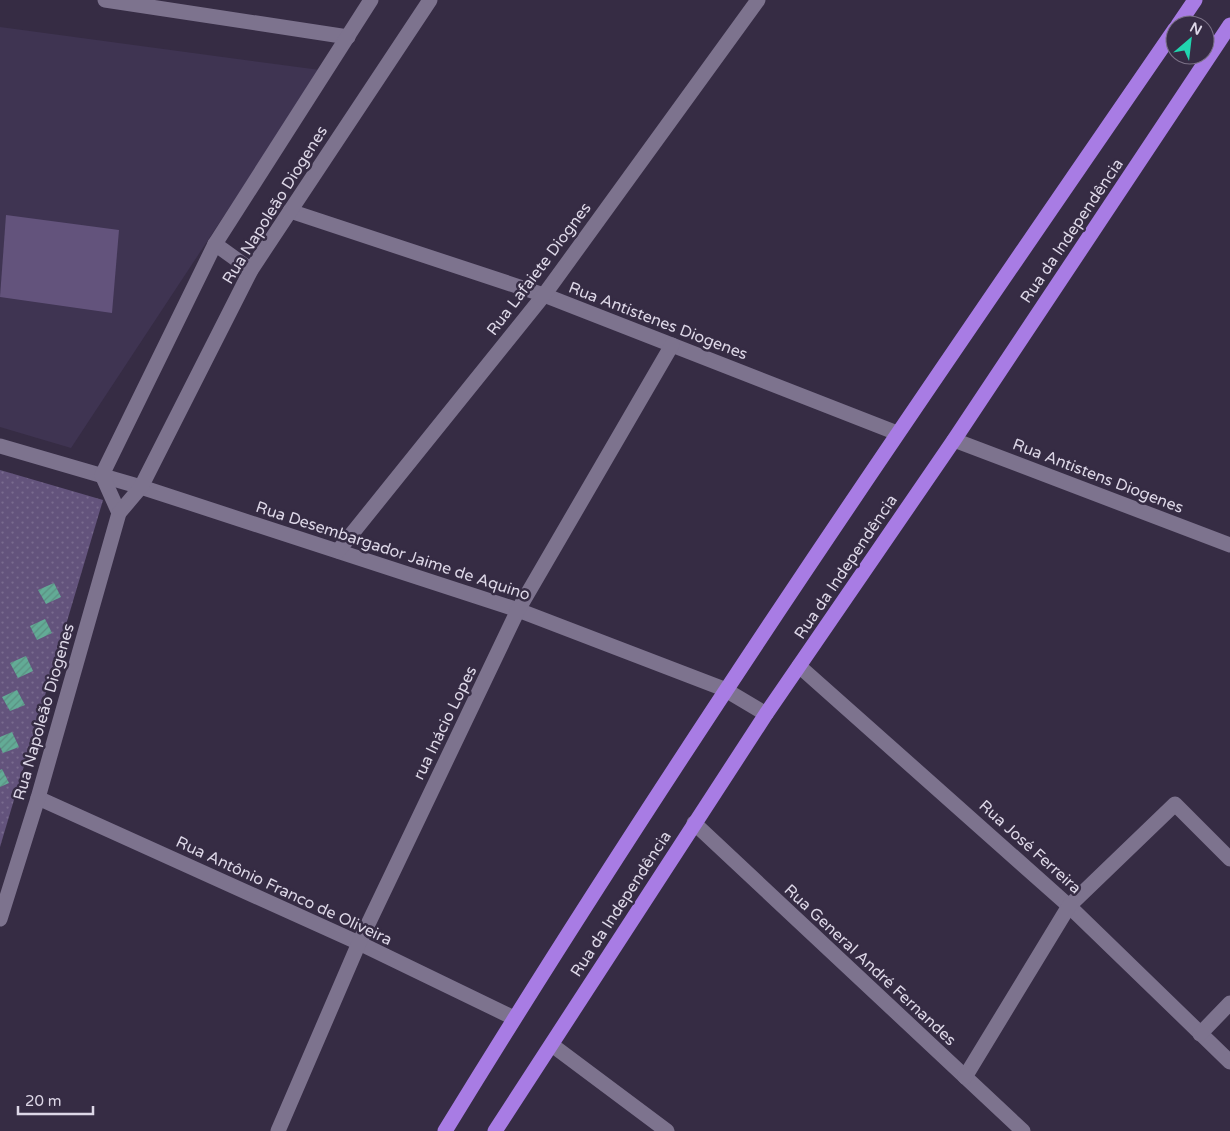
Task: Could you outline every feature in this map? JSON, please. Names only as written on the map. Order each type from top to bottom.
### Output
[{"type":"highway","points":[[1185,15],[1195,0]]},
{"type":"highway","name":"Rua da Independência","points":[[495,1131],[766,714],[954,440],[1230,25]]},
{"type":"highway","name":"Rua da Independência","points":[[445,1131],[514,1018],[724,689],[897,433],[1165,44]]},
{"type":"street","points":[[105,0],[157,4],[348,37]]},
{"type":"street","name":"Rua Napoleão Diogenes","points":[[102,475],[215,244],[372,0]]},
{"type":"street","name":"Rua Napoleão Diogenes","points":[[0,919],[38,798],[119,513],[141,486],[251,270],[430,0]]},
{"type":"street","name":"Rua Lafaiete Diognes","points":[[338,551],[544,295],[758,0]]},
{"type":"street","name":"Rua Antistenes Diogenes","points":[[290,211],[544,295],[897,433]]},
{"type":"street","points":[[215,244],[251,270]]},
{"type":"street","name":"rua Inácio Lopes","points":[[278,1131],[359,943],[518,610],[672,345]]},
{"type":"street","name":"Rua Antistens Diogenes","points":[[954,440],[1230,545]]},
{"type":"street","name":"Rua Desembargador Jaime de Aquino","points":[[0,446],[141,486],[518,610],[724,689],[766,714]]},
{"type":"street","points":[[102,475],[119,513]]},
{"type":"street","name":"Rua José Ferreira","points":[[800,666],[1069,906],[1230,1062]]},
{"type":"street","name":"Rua Antônio Franco de Oliveira","points":[[38,798],[359,943],[514,1018]]},
{"type":"street","points":[[965,1077],[1069,906],[1174,804],[1230,859]]},
{"type":"street","name":"Rua General André Fernandes","points":[[694,824],[1023,1131]]},
{"type":"street","points":[[1200,1034],[1230,1003]]},
{"type":"street","points":[[552,1045],[667,1131]]},
{"type":"shaded area","points":[[0,27],[320,70],[71,448],[0,427]]},
{"type":"shaded area","points":[[6,215],[119,230],[112,313],[0,297]]},
{"type":"shaded area","points":[[0,470],[103,500],[0,847]]},
{"type":"building","points":[[54,583],[61,597],[46,604],[38,590]]},
{"type":"building","points":[[45,619],[52,633],[37,640],[30,626]]},
{"type":"building","points":[[26,656],[33,671],[18,678],[10,663]]},
{"type":"building","points":[[17,690],[25,705],[10,711],[2,697]]},
{"type":"building","points":[[12,732],[19,747],[3,753],[0,747],[0,737]]},
{"type":"building","points":[[2,769],[9,783],[0,787],[0,770]]}]
